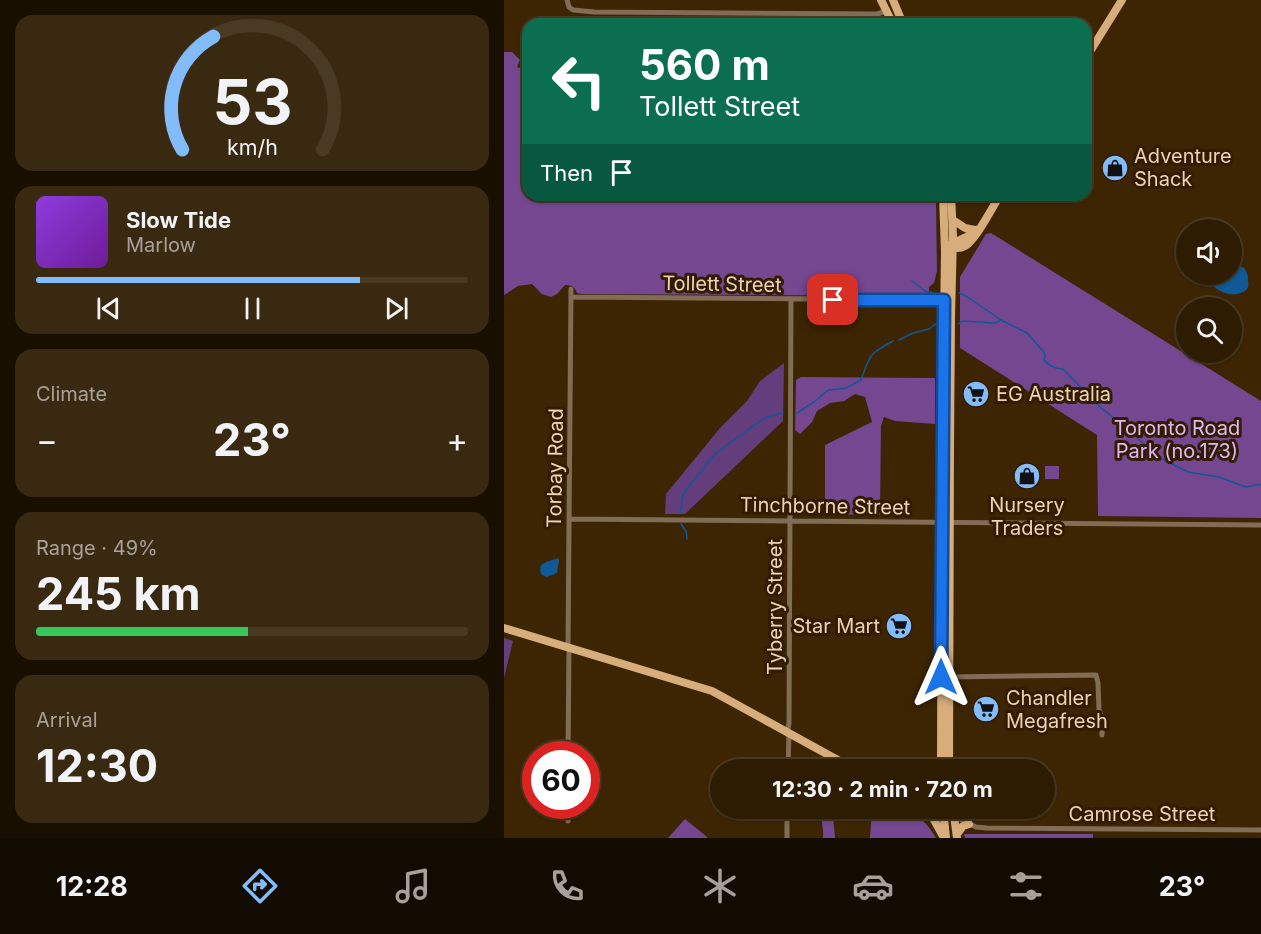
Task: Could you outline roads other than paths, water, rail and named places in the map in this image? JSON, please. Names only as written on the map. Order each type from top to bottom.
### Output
[{"type":"main road","points":[[881,0],[890,18]]},
{"type":"main road","points":[[893,0],[900,18]]},
{"type":"main road","points":[[1092,48],[1122,0]]},
{"type":"main road","points":[[941,759],[945,523],[953,268],[944,201]]},
{"type":"main road","points":[[949,759],[944,300],[953,220],[951,201]]},
{"type":"main road","points":[[953,268],[965,247],[980,231],[996,201]]},
{"type":"main road","points":[[953,220],[965,228],[975,230]]},
{"type":"main road","points":[[949,246],[968,236],[983,223]]},
{"type":"main road","points":[[949,246],[965,247]]},
{"type":"main road","points":[[504,628],[712,691],[836,759]]},
{"type":"main road","points":[[936,819],[945,838]]},
{"type":"main road","points":[[944,819],[945,838]]},
{"type":"main road","points":[[954,819],[957,836]]},
{"type":"main road","points":[[957,836],[962,827],[969,824]]},
{"type":"street","points":[[567,0],[570,8],[577,12],[877,14],[886,11]]},
{"type":"street","name":"Torbay Road","points":[[568,741],[571,289]]},
{"type":"street","name":"Tollett Street","points":[[571,297],[944,300]]},
{"type":"street","name":"Tyberry Street","points":[[789,759],[791,300]]},
{"type":"street","name":"Tinchborne Street","points":[[569,519],[1261,525]]},
{"type":"street","points":[[948,676],[1096,675],[1102,735]]},
{"type":"street","points":[[787,838],[788,819]]},
{"type":"street","name":"Camrose Street","points":[[962,819],[979,828],[1261,830]]},
{"type":"water","points":[[1242,267],[1244,268],[1248,275],[1248,285],[1245,291],[1231,294],[1220,291],[1212,285],[1242,285]]},
{"type":"water","points":[[558,558],[557,573],[547,577],[542,575],[541,565]]},
{"type":"waterway","points":[[912,281],[925,291],[934,293]]},
{"type":"waterway","points":[[959,293],[1001,320],[1027,333],[1044,352],[1046,362],[1055,368],[1063,369],[1100,407],[1158,457],[1188,472],[1219,477],[1246,487],[1261,484]]},
{"type":"waterway","points":[[958,324],[962,321],[995,323],[1001,320]]},
{"type":"waterway","points":[[899,340],[929,329],[937,323]]},
{"type":"waterway","points":[[797,413],[828,390],[846,388],[861,380],[871,356],[893,341]]},
{"type":"waterway","points":[[680,514],[683,494],[715,454],[764,418],[783,413]]},
{"type":"waterway","points":[[681,524],[686,531],[687,539]]},
{"type":"place","name":"Adventure Shack","points":[[1115,168]]},
{"type":"place","name":"EG Australia","points":[[976,394]]},
{"type":"place","name":"Nursery Traders","points":[[1027,476]]},
{"type":"place","name":"Star Mart","points":[[899,626]]},
{"type":"place","name":"Chandler Megafresh","points":[[986,709]]},
{"type":"park label","name":"Toronto Road Park (no.173)","points":[[1177,440]]}]
